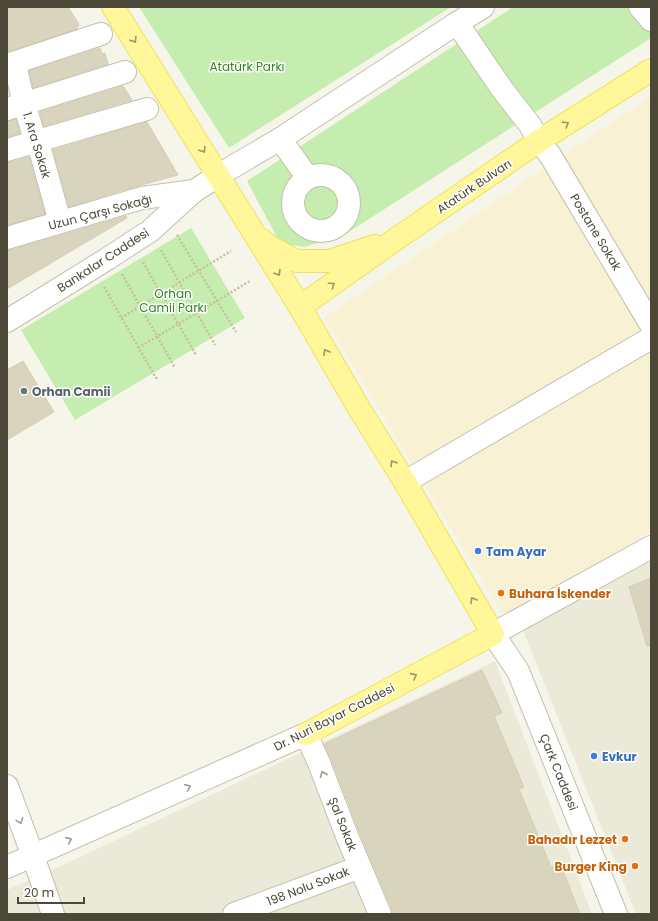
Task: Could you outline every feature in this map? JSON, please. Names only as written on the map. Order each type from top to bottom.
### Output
[{"type":"main road","points":[[113,7],[300,307],[360,410],[405,482],[493,634]]},
{"type":"main road","name":"Atatürk Bulvarı","points":[[300,307],[539,141],[651,70]]},
{"type":"main road","points":[[255,236],[272,248],[296,261],[330,261],[396,239]]},
{"type":"main road","name":"Dr. Nuri Bayar Caddesi","points":[[306,734],[493,634]]},
{"type":"street","points":[[194,191],[280,139],[483,7]]},
{"type":"street","points":[[640,7],[651,20]]},
{"type":"street","name":"Postane Sokak","points":[[457,23],[502,89],[530,125],[554,162],[651,325]]},
{"type":"street","points":[[11,67],[101,34]]},
{"type":"street","name":"1. Ara Sokak","points":[[11,67],[16,106],[37,141],[60,222]]},
{"type":"street","points":[[16,106],[125,72]]},
{"type":"street","points":[[7,150],[147,109]]},
{"type":"street","points":[[280,139],[308,178]]},
{"type":"street","name":"Uzun Çarşı Sokağı","points":[[7,238],[142,198],[194,191]]},
{"type":"street","name":"Bankalar Caddesi","points":[[7,322],[141,237],[194,191]]},
{"type":"street","points":[[405,482],[651,338]]},
{"type":"street","name":"Dr. Nuri Bayar Caddesi","points":[[493,634],[651,547]]},
{"type":"street","name":"Çark Caddesi","points":[[493,634],[518,672],[616,914]]},
{"type":"street","name":"Dr. Nuri Bayar Caddesi","points":[[7,867],[306,734]]},
{"type":"street","name":"Şal Sokak","points":[[306,734],[380,914]]},
{"type":"street","points":[[7,786],[34,856],[52,914]]},
{"type":"street","name":"198 Nolu Sokak","points":[[234,914],[360,867]]},
{"type":"path","points":[[166,216],[236,332]]},
{"type":"path","points":[[141,237],[180,282],[215,345]]},
{"type":"path","points":[[141,237],[161,293],[196,356]]},
{"type":"path","points":[[121,318],[231,251]]},
{"type":"path","points":[[112,256],[175,368]]},
{"type":"path","points":[[93,268],[157,379]]},
{"type":"path","points":[[138,348],[250,281]]},
{"type":"shaded area","points":[[651,96],[651,532],[505,618],[324,318]]},
{"type":"shaded area","points":[[651,561],[651,914],[636,914],[523,630]]},
{"type":"shaded area","points":[[495,661],[592,914],[7,914],[7,890]]},
{"type":"green space","name":"Atatürk Parkı","points":[[139,7],[451,7],[229,148]]},
{"type":"green space","points":[[513,7],[651,7],[651,38],[344,235],[304,247],[280,243],[247,181]]},
{"type":"green space","name":"Orhan Camii Parkı","points":[[191,228],[245,318],[75,420],[21,330]]},
{"type":"building","points":[[7,7],[68,7],[79,24],[77,29],[7,52]]},
{"type":"building","points":[[100,48],[102,54],[105,53],[108,64],[33,88],[29,71]]},
{"type":"building","points":[[123,86],[132,100],[44,126],[40,112]]},
{"type":"building","points":[[16,119],[20,133],[7,137],[7,121]]},
{"type":"building","points":[[147,122],[178,175],[69,207],[53,150]]},
{"type":"building","points":[[29,157],[45,214],[7,225],[7,162]]},
{"type":"building","points":[[126,216],[127,218],[7,289],[7,250]]},
{"type":"building","name":"Orhan Camii","points":[[23,361],[54,412],[7,440],[7,370]]},
{"type":"building","points":[[651,578],[651,646],[647,646],[629,587]]},
{"type":"building","points":[[482,670],[502,713],[494,716],[524,787],[519,789],[551,867],[560,863],[580,914],[392,914],[392,909],[324,744]]},
{"type":"place","name":"Orhan Camii","points":[[24,391]]},
{"type":"place","name":"Tam Ayar","points":[[478,551]]},
{"type":"place","name":"Buhara İskender","points":[[501,593]]},
{"type":"place","name":"Evkur","points":[[594,756]]},
{"type":"place","name":"Bahadır Lezzet","points":[[625,839]]},
{"type":"place","name":"Burger King","points":[[635,866]]}]
